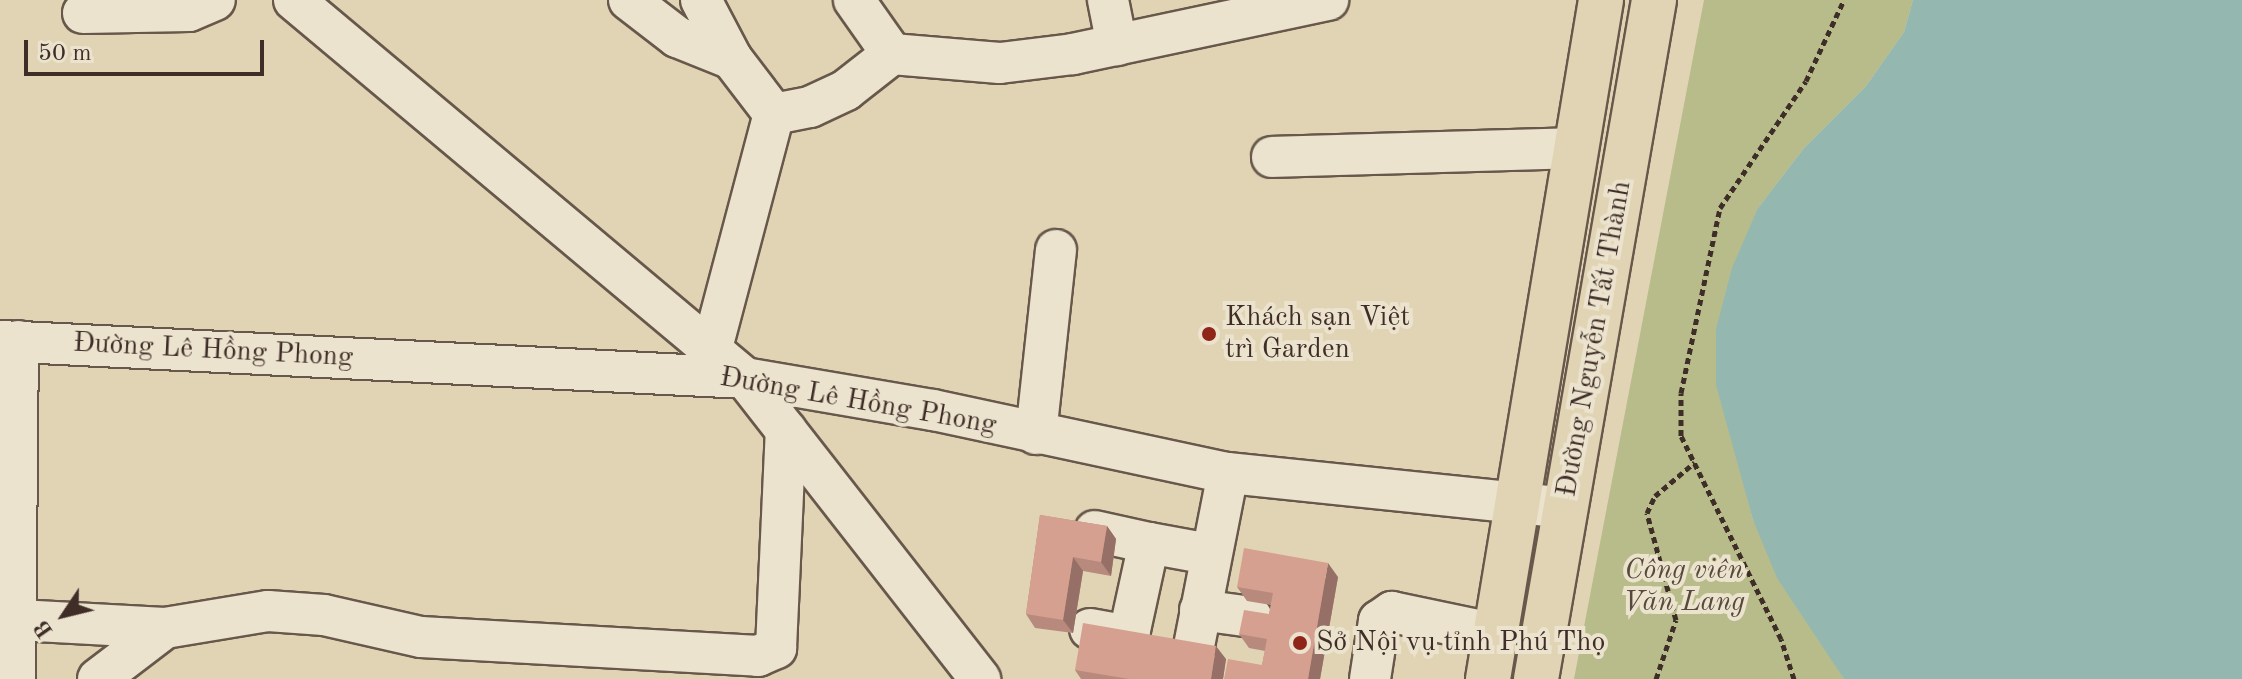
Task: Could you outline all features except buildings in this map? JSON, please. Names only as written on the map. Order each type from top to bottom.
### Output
[{"type":"main road","name":"Đường Nguyễn Tất Thành","points":[[1488,679],[1601,0]]},
{"type":"main road","name":"Đường Nguyễn Tất Thành","points":[[1536,679],[1654,0]]},
{"type":"street","points":[[83,13],[189,11],[215,0]]},
{"type":"street","points":[[629,0],[677,37],[732,59]]},
{"type":"street","points":[[701,0],[732,59],[774,114]]},
{"type":"street","points":[[854,0],[892,54]]},
{"type":"street","points":[[1108,0],[1117,45]]},
{"type":"street","points":[[774,114],[810,107],[846,90],[892,54],[1000,63],[1117,45],[1328,0]]},
{"type":"street","points":[[303,3],[745,378],[980,679]]},
{"type":"street","points":[[712,348],[774,114]]},
{"type":"street","points":[[1272,157],[1576,148]]},
{"type":"street","points":[[1036,434],[1056,250]]},
{"type":"street","points":[[9,341],[9,619],[15,679]]},
{"type":"street","name":"Đường Lê Hồng Phong","points":[[9,341],[745,378],[1228,473],[1566,508]]},
{"type":"street","points":[[9,619],[165,628],[268,611],[324,615],[421,637],[758,656],[776,648],[786,430]]},
{"type":"street","points":[[1228,473],[1209,554],[1197,628],[1252,617]]},
{"type":"street","points":[[1095,531],[1209,554]]},
{"type":"street","points":[[1090,629],[1124,635],[1130,630],[1149,543]]},
{"type":"street","points":[[1370,679],[1379,621],[1392,612],[1496,634]]},
{"type":"street","points":[[98,679],[165,628]]},
{"type":"path","points":[[1794,679],[1781,639],[1681,436],[1681,393],[1720,208],[1806,81],[1844,0]]},
{"type":"path","points":[[1656,679],[1676,620],[1647,513],[1655,496],[1695,462]]},
{"type":"green space","name":"Công viên Văn Lang","points":[[1704,0],[1913,0],[1904,32],[1866,86],[1804,148],[1758,208],[1738,460],[1753,520],[1844,679],[1574,679]]},
{"type":"water","points":[[1913,0],[2242,0],[2242,679],[1844,679],[1777,578],[1753,520],[1716,385],[1716,329],[1732,268],[1758,208],[1804,148],[1866,86],[1904,32]]},
{"type":"place","name":"Khách sạn Việt trì Garden","points":[[1209,334]]},
{"type":"place","name":"Sở Nội vụ tỉnh Phú Thọ","points":[[1300,643]]}]
